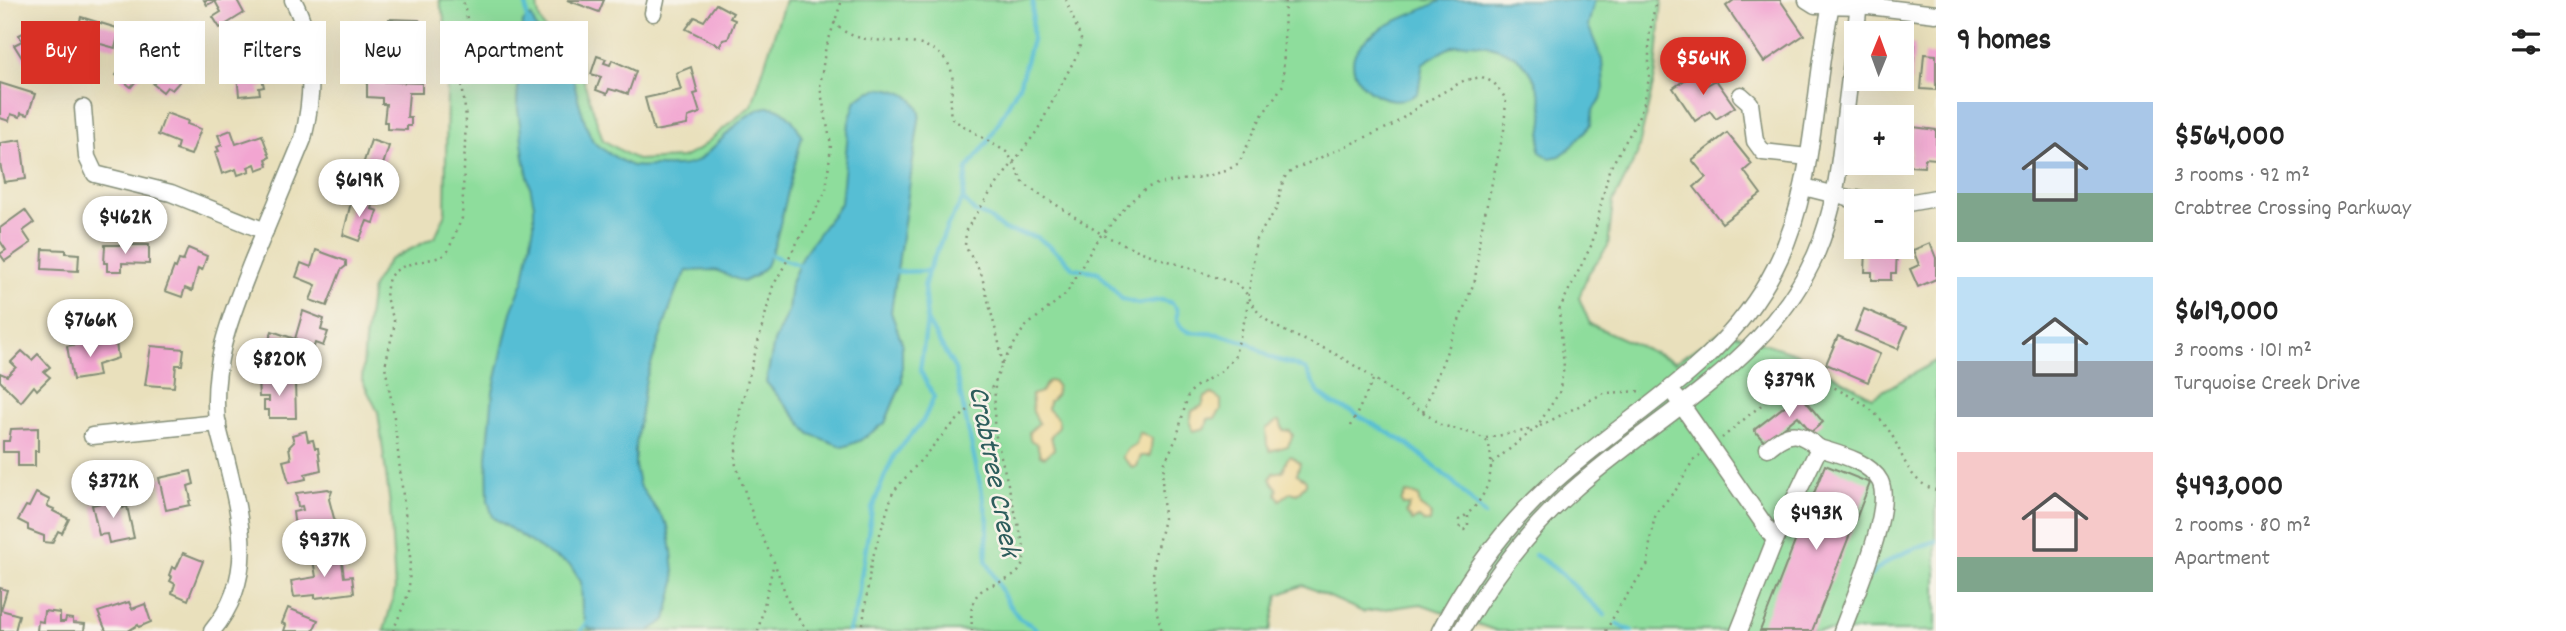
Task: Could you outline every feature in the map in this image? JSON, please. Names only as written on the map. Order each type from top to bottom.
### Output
[{"type":"street","points":[[212,631],[234,594],[241,569],[243,541],[218,423],[216,386],[222,344],[303,139],[310,106],[309,58],[293,0]]},
{"type":"street","points":[[1807,0],[1815,5],[1859,3],[1936,15]]},
{"type":"street","points":[[1440,631],[1452,607],[1483,561],[1531,505],[1570,468],[1721,345],[1760,293],[1786,247],[1804,187],[1825,28],[1831,3]]},
{"type":"street","points":[[1461,631],[1489,585],[1555,507],[1597,470],[1705,388],[1752,346],[1785,308],[1816,255],[1835,195],[1859,3]]},
{"type":"street","points":[[1741,95],[1750,103],[1755,141],[1763,152],[1808,157]]},
{"type":"street","points":[[83,108],[86,157],[95,174],[171,193],[265,232]]},
{"type":"street","points":[[1804,187],[1844,196]]},
{"type":"street","points":[[1914,202],[1936,198]]},
{"type":"street","points":[[1670,389],[1775,540]]},
{"type":"street","points":[[92,436],[218,423]]},
{"type":"street","points":[[1768,448],[1792,433],[1803,435],[1819,448],[1851,459],[1873,473],[1881,483],[1883,505],[1878,530],[1842,631]]},
{"type":"street","points":[[1739,631],[1775,540],[1819,448]]},
{"type":"path","points":[[393,631],[409,592],[410,556],[393,409],[385,366],[394,327],[386,298],[387,287],[389,276],[395,271],[406,265],[441,257],[448,251],[462,218],[466,118],[462,83],[471,37],[463,0]]},
{"type":"path","points":[[808,631],[791,609],[774,562],[754,519],[735,462],[740,410],[772,286],[826,191],[831,145],[820,87],[825,51],[842,0]]},
{"type":"path","points":[[1002,364],[981,273],[965,246],[966,230],[1037,131],[1081,45],[1066,0]]},
{"type":"path","points":[[862,631],[871,563],[893,492],[947,430],[971,407],[986,398],[1002,364],[1024,328],[1066,294],[1103,234],[1146,188],[1170,180],[1226,171],[1239,163],[1261,117],[1283,85],[1285,0]]},
{"type":"path","points":[[1492,463],[1536,428],[1553,404],[1562,381],[1564,367],[1559,310],[1587,256],[1609,170],[1635,125],[1647,93],[1649,37],[1656,0]]},
{"type":"path","points":[[834,22],[839,29],[858,37],[922,45],[936,51],[947,61],[953,73],[949,111],[952,119],[1008,153],[1024,184],[1124,246],[1239,285],[1254,310],[1266,320],[1333,353],[1441,425],[1486,438],[1525,432],[1604,393],[1649,391]]},
{"type":"path","points":[[1162,631],[1153,576],[1154,559],[1164,520],[1161,479],[1165,462],[1177,437],[1188,395],[1195,387],[1220,372],[1234,358],[1249,298],[1256,239],[1277,208],[1286,175],[1393,125],[1454,85],[1476,77],[1489,79],[1499,88],[1506,100],[1505,116],[1480,235],[1477,270],[1423,412]]},
{"type":"path","points":[[1351,426],[1373,380]]},
{"type":"path","points":[[1606,631],[1648,564],[1656,513],[1679,486],[1693,460],[1796,381],[1815,380],[1861,401],[1872,410],[1893,438],[1908,470],[1916,480],[1936,490]]},
{"type":"path","points":[[972,631],[973,603],[985,590],[1015,575],[1023,567],[1025,555],[994,429],[995,382]]},
{"type":"path","points":[[1469,514],[1483,494],[1490,477],[1492,463],[1486,438]]},
{"type":"path","points":[[758,631],[774,562]]},
{"type":"green space","points":[[439,0],[537,0],[540,21],[445,21]]},
{"type":"green space","points":[[785,0],[1662,0],[1656,72],[1637,155],[1613,202],[1608,246],[1588,274],[1579,298],[1590,324],[1675,362],[1723,330],[1795,353],[1872,397],[1936,361],[1936,631],[1497,631],[1421,604],[1363,612],[1303,585],[1278,595],[1270,631],[384,631],[395,590],[390,505],[378,412],[362,380],[372,287],[389,260],[435,237],[445,215],[447,84],[585,84],[603,140],[637,160],[682,158],[698,150],[752,105]]},
{"type":"sand","points":[[1048,381],[1057,386],[1056,395],[1049,402],[1048,409],[1058,419],[1059,426],[1051,436],[1054,449],[1045,457],[1040,455],[1037,444],[1030,440],[1029,432],[1039,423],[1033,412],[1031,395],[1041,392]]},
{"type":"sand","points":[[1212,394],[1221,400],[1221,410],[1215,418],[1208,419],[1206,428],[1193,431],[1190,423],[1192,411],[1202,406],[1205,397]]},
{"type":"sand","points":[[1280,421],[1283,430],[1290,431],[1293,435],[1288,446],[1270,451],[1266,429]]},
{"type":"sand","points":[[1139,432],[1152,438],[1150,456],[1141,456],[1137,466],[1133,468],[1122,457],[1129,448],[1136,445]]},
{"type":"sand","points":[[1291,456],[1300,463],[1297,474],[1306,480],[1306,484],[1297,494],[1291,492],[1280,500],[1276,494],[1277,488],[1270,479],[1273,473],[1283,471],[1287,459]]},
{"type":"sand","points":[[1406,493],[1418,495],[1420,506],[1431,514],[1430,522],[1419,518],[1412,521],[1406,513],[1410,505],[1403,505],[1401,502]]},
{"type":"water","points":[[1442,0],[1595,0],[1588,25],[1602,60],[1604,88],[1601,99],[1593,110],[1591,125],[1569,149],[1560,156],[1550,158],[1540,152],[1543,110],[1534,78],[1522,62],[1493,47],[1465,43],[1439,53],[1423,63],[1418,93],[1406,99],[1381,97],[1360,82],[1353,61],[1364,41],[1385,27]]},
{"type":"water","points":[[518,84],[575,84],[593,141],[633,166],[676,166],[697,161],[736,125],[763,108],[776,108],[789,117],[802,136],[775,244],[766,266],[743,282],[716,270],[687,271],[676,291],[646,379],[635,466],[639,485],[668,526],[675,582],[666,620],[649,631],[597,631],[588,628],[582,611],[581,582],[570,565],[551,556],[493,517],[488,501],[487,457],[493,392],[511,312],[524,279],[534,225],[534,205],[524,157],[517,101]]},
{"type":"water","points":[[884,88],[906,95],[920,113],[891,312],[902,343],[902,382],[885,423],[859,441],[843,447],[810,434],[766,382],[774,342],[788,311],[791,283],[802,256],[841,203],[849,122],[856,100],[868,92]]},
{"type":"building","points":[[204,0],[237,0],[244,13],[231,21],[219,21],[219,26],[213,17],[221,12],[215,1],[207,5]]},
{"type":"building","points":[[567,0],[604,0],[599,12]]},
{"type":"building","points":[[1734,0],[1780,0],[1804,35],[1764,62],[1726,6]]},
{"type":"building","points":[[716,4],[733,13],[730,18],[735,20],[728,39],[723,40],[720,46],[686,29],[695,17],[704,21]]},
{"type":"building","points":[[389,19],[420,21],[389,21]]},
{"type":"building","points":[[100,23],[114,27],[114,48],[100,44]]},
{"type":"building","points":[[21,42],[21,56],[14,45]]},
{"type":"building","points":[[1924,54],[1936,55],[1936,90],[1921,89]]},
{"type":"building","points":[[597,56],[606,59],[604,63],[610,65],[612,60],[636,71],[628,94],[609,89],[607,94],[596,90],[601,77],[591,74]]},
{"type":"building","points":[[691,67],[698,93],[694,94],[700,113],[688,117],[687,125],[654,131],[645,98],[681,90],[676,73]]},
{"type":"building","points":[[1698,71],[1707,85],[1716,80],[1735,107],[1716,119],[1710,111],[1695,121],[1673,88]]},
{"type":"building","points":[[0,83],[35,94],[28,115],[21,113],[20,117],[11,114],[9,121],[0,118]]},
{"type":"building","points":[[153,84],[177,84],[172,90],[167,87],[163,92]]},
{"type":"building","points":[[238,84],[263,84],[264,87],[259,88],[260,94],[239,96]]},
{"type":"building","points":[[367,84],[422,84],[422,93],[409,93],[407,117],[411,117],[411,126],[407,126],[407,130],[387,129],[387,122],[384,122],[386,104],[382,104],[382,98],[367,97]]},
{"type":"building","points":[[166,113],[201,129],[191,155],[176,150],[178,143],[158,135]]},
{"type":"building","points":[[1914,127],[1936,130],[1936,159],[1925,158],[1924,167],[1914,166]]},
{"type":"building","points":[[231,130],[236,144],[262,135],[270,157],[266,159],[268,166],[257,170],[255,164],[248,167],[250,171],[238,175],[236,169],[222,174],[215,152],[219,151],[217,147],[222,145],[218,135]]},
{"type":"building","points":[[1727,133],[1752,164],[1744,171],[1761,194],[1722,223],[1694,187],[1706,177],[1692,160]]},
{"type":"building","points":[[21,140],[26,179],[4,182],[0,164],[0,143]]},
{"type":"building","points":[[371,140],[389,146],[381,171],[387,173],[382,191],[357,183]]},
{"type":"building","points":[[352,198],[373,205],[372,209],[378,211],[374,223],[367,221],[359,241],[343,235]]},
{"type":"building","points":[[25,210],[34,223],[23,231],[31,243],[5,261],[0,254],[6,250],[0,241],[0,228]]},
{"type":"building","points":[[1930,243],[1936,258],[1936,279],[1918,287],[1910,269],[1919,265],[1914,250]]},
{"type":"building","points":[[105,245],[149,245],[149,264],[122,263],[122,271],[107,271],[107,263],[104,263]]},
{"type":"building","points":[[188,248],[207,256],[202,270],[198,268],[192,291],[185,288],[182,297],[165,291],[174,267],[176,268],[179,260],[183,261]]},
{"type":"building","points":[[43,249],[66,250],[66,253],[79,254],[78,271],[42,269]]},
{"type":"building","points":[[316,250],[346,261],[327,306],[310,300],[316,285],[296,277],[301,263],[311,267]]},
{"type":"building","points":[[1866,259],[1897,259],[1896,273],[1891,273],[1891,280],[1872,280],[1872,272],[1865,272]]},
{"type":"building","points":[[1864,309],[1907,327],[1898,349],[1855,331]]},
{"type":"building","points":[[303,311],[324,319],[321,330],[328,332],[323,346],[315,343],[310,359],[267,345],[272,331],[295,339]]},
{"type":"building","points":[[1838,336],[1880,354],[1868,382],[1826,364]]},
{"type":"building","points":[[87,342],[88,347],[116,343],[118,358],[97,365],[99,376],[73,380],[67,346]]},
{"type":"building","points":[[151,346],[184,349],[182,365],[176,365],[174,387],[145,385]]},
{"type":"building","points":[[22,351],[32,360],[38,354],[50,367],[44,372],[50,377],[37,390],[34,386],[21,402],[0,381],[0,373],[7,376],[16,367],[11,362]]},
{"type":"building","points":[[258,379],[295,381],[296,418],[269,418],[269,410],[264,410],[264,401],[269,401],[269,397],[259,397]]},
{"type":"building","points":[[1800,394],[1823,422],[1811,432],[1798,416],[1765,443],[1754,430]]},
{"type":"building","points":[[38,428],[35,466],[18,466],[18,452],[3,452],[3,441],[9,441],[11,429]]},
{"type":"building","points":[[306,431],[308,441],[313,440],[315,448],[318,448],[321,470],[305,474],[306,479],[289,483],[283,461],[291,459],[289,447],[294,442],[292,435]]},
{"type":"building","points":[[1825,465],[1870,483],[1812,631],[1760,631]]},
{"type":"building","points":[[191,471],[194,484],[188,486],[190,505],[166,510],[159,478]]},
{"type":"building","points":[[328,489],[332,491],[329,499],[335,522],[295,528],[293,512],[303,510],[302,506],[298,507],[296,493]]},
{"type":"building","points":[[36,493],[50,500],[47,506],[54,509],[53,511],[69,519],[62,533],[58,531],[52,543],[44,542],[44,536],[28,530],[28,525],[18,520]]},
{"type":"building","points":[[110,497],[111,501],[121,499],[123,508],[127,506],[134,538],[109,543],[107,534],[99,535],[92,505]]},
{"type":"building","points":[[332,552],[333,563],[342,562],[344,577],[352,576],[354,593],[315,598],[315,595],[294,597],[291,581],[316,577],[312,554]]},
{"type":"building","points":[[183,553],[203,561],[188,600],[172,593],[175,584],[170,581],[172,577],[169,575],[172,567],[176,569]]},
{"type":"building","points":[[0,588],[7,590],[1,610],[19,615],[15,631],[0,631]]},
{"type":"building","points":[[129,602],[132,609],[145,604],[151,622],[128,631],[106,631],[98,612]]},
{"type":"building","points":[[288,608],[318,620],[313,631],[284,631],[286,625],[282,623]]},
{"type":"building","points":[[44,611],[60,613],[60,622],[65,622],[66,618],[73,619],[73,623],[85,624],[84,631],[37,631],[38,621],[43,622]]},
{"type":"waterway","points":[[526,0],[527,21]]},
{"type":"waterway","name":"Crabtree Creek","points":[[1033,0],[1032,40],[1020,83],[989,140],[967,169],[963,199],[948,225],[924,287],[927,321],[955,369],[988,521],[986,560],[1007,602],[1020,619],[1038,631]]},
{"type":"waterway","points":[[963,199],[975,212],[989,218],[1004,230],[1037,237],[1073,268],[1098,272],[1122,299],[1138,304],[1161,300],[1172,303],[1177,310],[1177,320],[1181,327],[1189,332],[1217,334],[1249,343],[1271,358],[1306,370],[1319,393],[1333,404],[1408,444],[1454,483],[1485,515]]},
{"type":"waterway","points":[[768,254],[802,266]]},
{"type":"waterway","points":[[894,272],[928,271]]},
{"type":"waterway","points":[[849,631],[856,609],[872,509],[895,454],[923,421],[934,397],[920,370],[927,321]]},
{"type":"waterway","points":[[1870,576],[1892,559],[1936,541]]},
{"type":"waterway","points":[[1535,555],[1563,576],[1605,615]]},
{"type":"waterway","points":[[581,631],[588,620]]},
{"type":"waterway","points":[[1617,624],[1632,631]]}]
